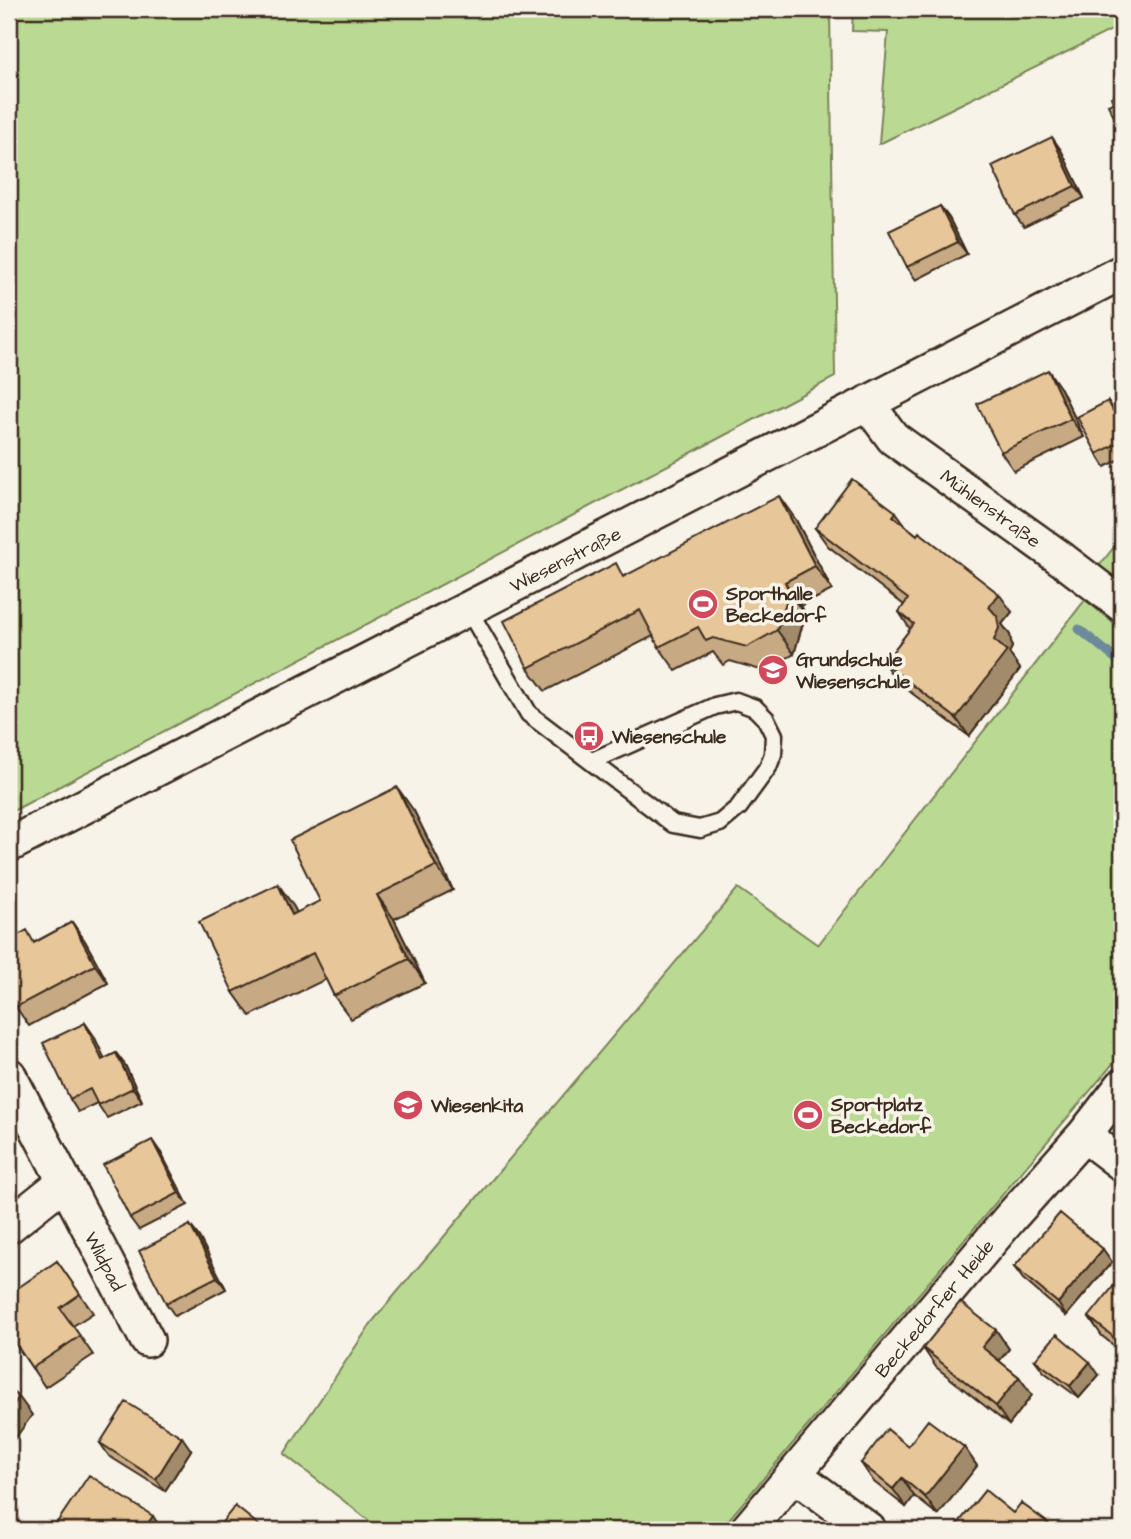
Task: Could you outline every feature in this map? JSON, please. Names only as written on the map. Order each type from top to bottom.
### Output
[{"type":"street","name":"Wiesenstraße","points":[[9,845],[1122,272]]},
{"type":"street","name":"Mühlenstraße","points":[[867,403],[893,438],[1122,605]]},
{"type":"street","name":"Wildpad","points":[[9,1075],[147,1340]]},
{"type":"street","name":"Beckedorfer Heide","points":[[747,1530],[1010,1218],[1084,1135],[1122,1086]]},
{"type":"street","points":[[1084,1135],[1122,1164]]},
{"type":"street","points":[[9,1226],[64,1182]]},
{"type":"street","points":[[794,1474],[869,1530]]},
{"type":"lane","points":[[468,609],[529,714],[673,824],[700,829],[720,823],[739,807],[768,767],[773,754],[774,735],[766,719],[755,708],[736,701],[715,706],[592,761]]},
{"type":"green space","points":[[9,9],[830,9],[835,377],[9,813]]},
{"type":"green space","points":[[853,9],[1122,9],[1122,25],[879,144],[888,32],[852,31]]},
{"type":"green space","points":[[1122,537],[1122,583],[1099,566]]},
{"type":"green space","name":"Sportplatz Beckedorf","points":[[1085,600],[1122,629],[1122,1053],[720,1530],[381,1530],[284,1454],[372,1322],[738,888],[818,945]]},
{"type":"building","points":[[1122,91],[1122,141],[1116,130],[1120,128],[1108,105],[1113,103],[1111,97]]},
{"type":"building","points":[[1052,137],[1075,186],[1015,215],[992,166]]},
{"type":"building","points":[[940,206],[958,242],[907,267],[889,231]]},
{"type":"building","points":[[1048,370],[1071,419],[1001,452],[977,404]]},
{"type":"building","points":[[1108,401],[1122,428],[1122,441],[1097,454],[1077,417]]},
{"type":"building","points":[[852,479],[896,512],[893,516],[917,535],[919,532],[999,594],[989,607],[997,616],[999,628],[994,640],[1007,651],[956,718],[884,663],[914,624],[899,612],[908,599],[815,528]]},
{"type":"building","name":"Sporthalle Beckedorf","points":[[779,496],[815,566],[785,582],[792,597],[787,599],[777,630],[747,647],[713,638],[706,641],[698,627],[659,647],[640,610],[528,668],[504,621],[616,563],[623,577]]},
{"type":"building","points":[[397,787],[436,866],[377,895],[409,959],[334,996],[313,953],[233,992],[199,922],[278,884],[292,915],[320,901],[290,840]]},
{"type":"building","points":[[72,922],[95,965],[16,1007],[9,994],[9,940],[27,930],[34,943]]},
{"type":"building","points":[[85,1023],[102,1060],[116,1053],[133,1088],[98,1105],[90,1089],[70,1099],[43,1043]]},
{"type":"building","points":[[152,1140],[179,1193],[130,1218],[103,1165]]},
{"type":"building","points":[[1060,1213],[1103,1249],[1058,1303],[1014,1267]]},
{"type":"building","points":[[190,1225],[217,1277],[166,1303],[139,1251]]},
{"type":"building","points":[[57,1261],[80,1294],[60,1308],[80,1336],[32,1368],[9,1334],[9,1294]]},
{"type":"building","points":[[1116,1283],[1122,1288],[1122,1344],[1089,1317]]},
{"type":"building","points":[[960,1302],[996,1330],[982,1347],[1019,1377],[996,1406],[923,1348]]},
{"type":"building","points":[[1057,1334],[1090,1362],[1070,1386],[1035,1360]]},
{"type":"building","points":[[9,1389],[19,1397],[9,1411]]},
{"type":"building","points":[[126,1402],[182,1437],[156,1479],[100,1443]]},
{"type":"building","points":[[928,1420],[964,1447],[925,1497],[902,1478],[893,1489],[861,1463],[887,1429],[908,1446]]},
{"type":"building","points":[[89,1475],[153,1516],[143,1530],[65,1530],[56,1524]]},
{"type":"building","points":[[985,1490],[1013,1513],[1021,1503],[1048,1523],[1043,1530],[961,1530],[956,1526]]},
{"type":"building","points":[[235,1506],[265,1530],[216,1530]]},
{"type":"waterway","points":[[1079,629],[1122,664]]},
{"type":"place","name":"Sporthalle Beckedorf","points":[[703,604]]},
{"type":"place","name":"Grundschule Wiesenschule","points":[[773,670]]},
{"type":"place","name":"Wiesenschule","points":[[589,736]]},
{"type":"place","name":"Wiesenkita","points":[[408,1105]]},
{"type":"place","name":"Sportplatz Beckedorf","points":[[808,1115]]}]
